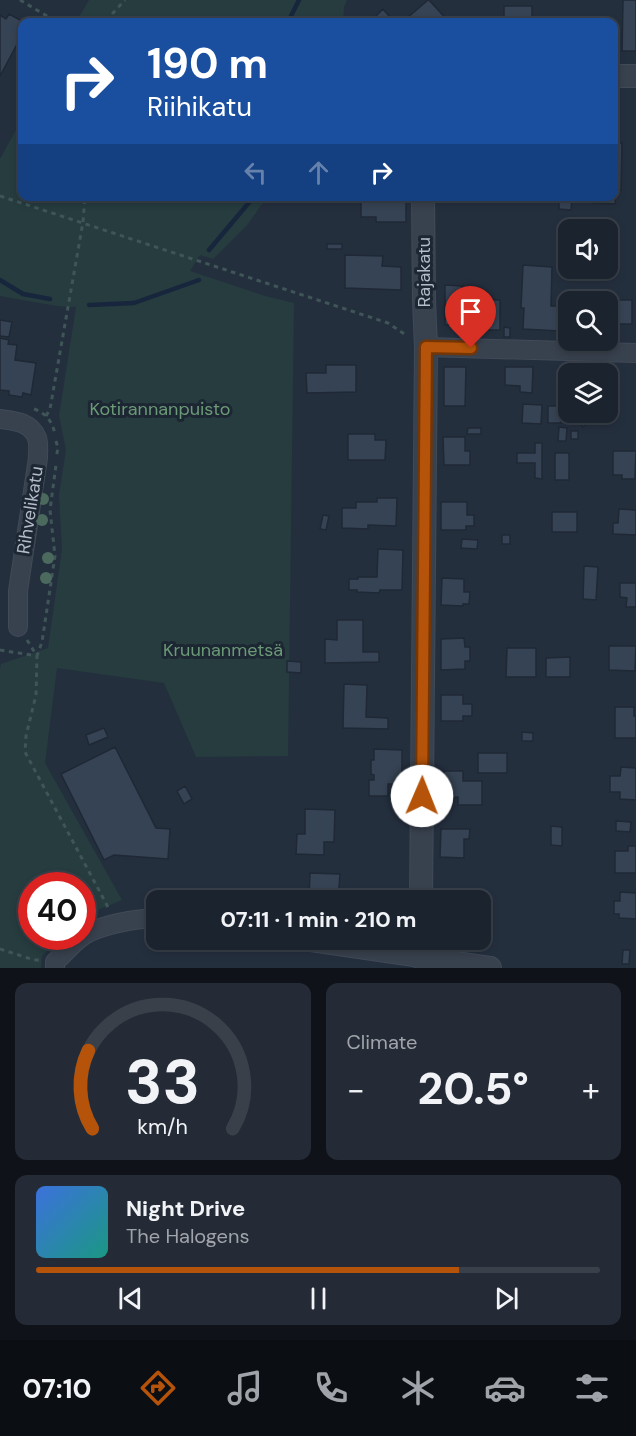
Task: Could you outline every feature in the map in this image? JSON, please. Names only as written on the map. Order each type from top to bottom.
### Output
[{"type":"street","points":[[618,76],[636,76]]},
{"type":"street","name":"Rajakatu","points":[[421,890],[426,347],[423,201]]},
{"type":"street","points":[[426,347],[636,353]]},
{"type":"street","points":[[0,419],[20,421],[29,427]]},
{"type":"street","name":"Rihvelikatu","points":[[18,627],[18,591],[38,458],[38,439],[29,427]]},
{"type":"street","points":[[55,965],[84,935],[115,923],[146,918]]},
{"type":"street","points":[[425,950],[490,968]]},
{"type":"path","points":[[20,0],[50,18]]},
{"type":"path","points":[[110,18],[125,0]]},
{"type":"path","points":[[0,196],[388,323],[426,347]]},
{"type":"path","points":[[29,427],[46,415],[50,409],[83,222],[85,201]]},
{"type":"path","points":[[0,650],[37,656],[36,695],[26,736],[25,752],[115,923]]},
{"type":"path","points":[[0,949],[34,960],[45,959],[55,965]]},
{"type":"green space","points":[[89,0],[347,0],[343,18],[78,18]]},
{"type":"green space","points":[[18,126],[18,201],[264,201],[248,224],[213,259],[200,255],[190,271],[265,296],[294,303],[288,756],[196,757],[164,683],[57,668],[45,763],[122,900],[96,911],[96,872],[18,872],[18,950],[48,950],[42,956],[41,968],[0,968],[0,669],[1,664],[48,648],[62,549],[59,495],[66,450],[59,416],[76,307],[0,296],[0,159]]},
{"type":"building","points":[[429,0],[445,18],[407,18]]},
{"type":"building","points":[[623,0],[636,0],[636,51],[622,51]]},
{"type":"building","points":[[504,6],[532,6],[532,18],[504,18]]},
{"type":"building","points":[[383,9],[389,16],[378,18],[376,16]]},
{"type":"building","points":[[9,14],[18,19],[18,42],[0,76],[0,15],[6,19]]},
{"type":"building","points":[[618,143],[622,143],[621,190],[618,190]]},
{"type":"building","points":[[361,201],[406,201],[406,222],[376,222],[376,217],[361,217]]},
{"type":"building","points":[[559,201],[572,201],[571,210],[559,209]]},
{"type":"building","points":[[593,201],[615,201],[615,204],[593,203]]},
{"type":"building","points":[[327,244],[342,244],[342,249],[327,249]]},
{"type":"building","points":[[345,255],[383,256],[382,266],[401,267],[401,290],[345,288]]},
{"type":"building","points":[[523,265],[552,267],[551,306],[558,306],[558,331],[523,329],[524,308],[521,308]]},
{"type":"building","points":[[445,285],[462,286],[462,300],[500,300],[500,330],[482,330],[482,325],[445,325]]},
{"type":"building","points":[[618,300],[632,300],[632,324],[618,324]]},
{"type":"building","points":[[0,320],[12,322],[9,337],[0,336]]},
{"type":"building","points":[[504,327],[510,328],[510,337],[504,337]]},
{"type":"building","points":[[0,338],[9,340],[8,344],[17,345],[15,360],[36,363],[31,395],[23,393],[22,397],[9,395],[9,391],[0,390]]},
{"type":"building","points":[[326,365],[356,365],[356,392],[307,393],[306,373],[326,373]]},
{"type":"building","points":[[444,367],[466,367],[465,406],[444,406]]},
{"type":"building","points":[[505,367],[533,367],[532,393],[520,392],[520,386],[505,385]]},
{"type":"building","points":[[523,404],[542,405],[541,424],[522,423]]},
{"type":"building","points":[[548,406],[558,406],[558,423],[548,423]]},
{"type":"building","points":[[559,427],[567,428],[566,441],[558,441]]},
{"type":"building","points":[[468,428],[481,428],[481,434],[467,434]]},
{"type":"building","points":[[571,431],[578,431],[578,439],[571,439]]},
{"type":"building","points":[[348,434],[375,434],[375,440],[386,440],[385,460],[348,460]]},
{"type":"building","points":[[443,437],[465,437],[465,451],[470,451],[470,465],[444,465]]},
{"type":"building","points":[[535,443],[542,443],[542,479],[535,478],[535,463],[517,463],[517,453],[535,453]]},
{"type":"building","points":[[613,451],[636,451],[635,479],[622,479],[622,475],[613,475]]},
{"type":"building","points":[[555,453],[569,453],[569,480],[555,480]]},
{"type":"building","points":[[377,498],[397,498],[396,526],[368,525],[368,529],[342,528],[342,508],[356,508],[356,502],[377,502]]},
{"type":"building","points":[[441,502],[467,502],[467,515],[474,515],[474,526],[466,526],[466,530],[441,530]]},
{"type":"building","points":[[619,509],[636,510],[636,535],[613,534],[613,523],[618,523]]},
{"type":"building","points":[[552,512],[577,512],[577,532],[552,532]]},
{"type":"building","points":[[323,515],[329,516],[326,530],[320,529]]},
{"type":"building","points":[[502,535],[510,535],[510,544],[502,544]]},
{"type":"building","points":[[462,539],[478,540],[477,549],[461,548]]},
{"type":"building","points":[[378,549],[403,550],[402,590],[380,590],[379,593],[349,590],[349,579],[377,577]]},
{"type":"building","points":[[584,566],[598,567],[596,600],[583,599]]},
{"type":"building","points":[[442,578],[464,579],[464,592],[470,592],[469,604],[441,605]]},
{"type":"building","points":[[620,583],[636,583],[636,607],[626,607],[627,598],[620,597]]},
{"type":"building","points":[[337,620],[363,620],[363,652],[379,652],[379,662],[325,663],[325,639],[337,640]]},
{"type":"building","points":[[464,638],[465,647],[470,647],[470,661],[465,661],[465,669],[441,670],[441,639]]},
{"type":"building","points":[[609,646],[636,646],[635,671],[609,670]]},
{"type":"building","points":[[507,648],[536,648],[536,677],[506,677]]},
{"type":"building","points":[[570,657],[570,677],[546,677],[546,658]]},
{"type":"building","points":[[287,661],[301,662],[301,673],[287,672]]},
{"type":"building","points":[[344,684],[367,685],[366,717],[388,718],[388,729],[343,728]]},
{"type":"building","points":[[441,695],[463,695],[463,704],[472,704],[472,716],[463,716],[463,721],[441,721]]},
{"type":"building","points":[[615,707],[634,707],[636,738],[615,738]]},
{"type":"building","points":[[104,728],[108,737],[89,745],[86,735]]},
{"type":"building","points":[[522,732],[533,733],[533,741],[522,741]]},
{"type":"building","points":[[115,747],[156,828],[170,829],[168,859],[114,855],[104,860],[61,774]]},
{"type":"building","points":[[374,749],[402,750],[402,784],[388,784],[388,796],[369,796],[369,780],[374,780],[374,775],[371,774],[371,760],[374,760]]},
{"type":"building","points":[[478,753],[507,753],[507,773],[478,773]]},
{"type":"building","points":[[621,767],[636,768],[636,800],[620,799],[620,792],[610,792],[610,776],[620,776]]},
{"type":"building","points":[[444,771],[463,771],[463,781],[482,781],[482,805],[458,805],[458,797],[444,798]]},
{"type":"building","points":[[185,786],[192,799],[184,804],[177,791]]},
{"type":"building","points":[[305,809],[335,810],[334,842],[324,842],[324,855],[296,854],[297,834],[305,834]]},
{"type":"building","points":[[616,821],[631,822],[630,832],[616,831]]},
{"type":"building","points":[[551,826],[562,827],[562,846],[551,845]]},
{"type":"building","points":[[441,829],[470,829],[469,839],[464,839],[464,858],[440,857]]},
{"type":"building","points":[[628,846],[636,846],[636,873],[615,873],[615,851],[628,851]]},
{"type":"building","points":[[310,873],[340,874],[339,890],[309,890]]},
{"type":"building","points":[[620,892],[636,893],[636,919],[619,918],[619,914],[614,914],[614,901],[620,901]]},
{"type":"building","points":[[623,950],[630,950],[629,964],[622,964]]},
{"type":"waterway","points":[[290,18],[299,0]]},
{"type":"waterway","points":[[209,250],[250,201]]},
{"type":"waterway","points":[[0,280],[23,294],[50,299]]},
{"type":"waterway","points":[[89,305],[134,303],[199,280]]},
{"type":"route","points":[[422,796],[426,347],[471,348]]},
{"type":"park label","name":"Kotirannanpuisto","points":[[160,409]]},
{"type":"park label","name":"Kruunanmetsä","points":[[223,650]]}]
